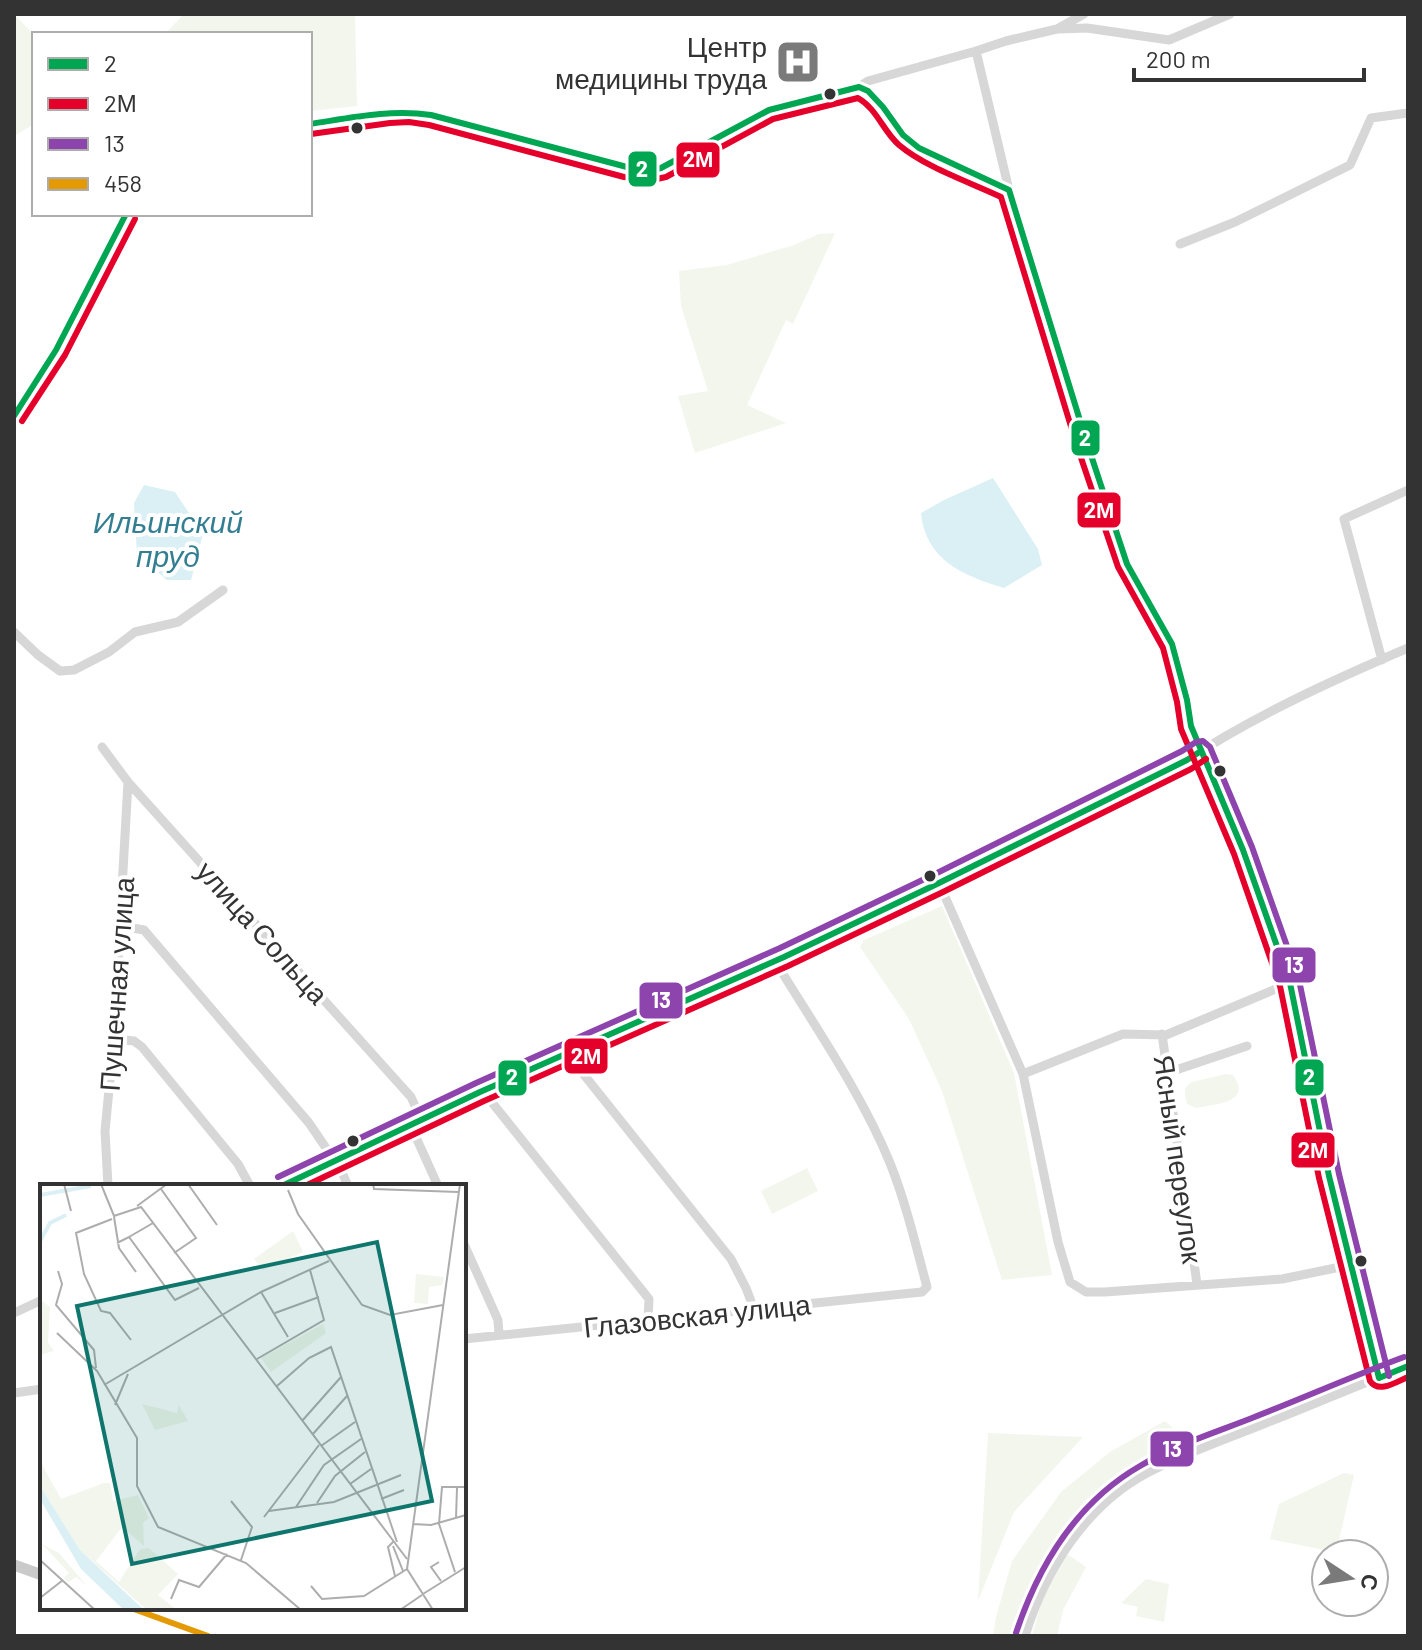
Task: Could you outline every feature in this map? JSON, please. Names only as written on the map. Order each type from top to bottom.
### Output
[{"type":"main road","points":[[14,1565],[40,1574]]},
{"type":"main road","points":[[136,1610],[208,1636]]},
{"type":"street","points":[[1057,29],[1084,14]]},
{"type":"street","points":[[312,124],[389,113],[420,113],[627,167],[652,170],[671,164],[769,110],[859,87],[868,81],[1006,41],[1057,29],[1087,28],[1169,40],[1230,14]]},
{"type":"street","points":[[976,51],[1009,190],[1127,564],[1172,644],[1191,726],[1243,850],[1290,983],[1329,1176],[1379,1378]]},
{"type":"street","points":[[859,87],[868,91],[903,135],[919,148],[1009,190]]},
{"type":"street","points":[[1180,244],[1235,222],[1350,165],[1371,118],[1408,113]]},
{"type":"street","points":[[14,416],[56,350],[125,216]]},
{"type":"street","points":[[1382,660],[1344,519],[1408,490]]},
{"type":"street","points":[[14,632],[60,671],[74,670],[109,652],[135,632],[178,622],[223,590]]},
{"type":"street","points":[[286,1184],[410,1124],[779,959],[939,883],[1187,760],[1214,741],[1313,691],[1408,648]]},
{"type":"street","name":"улица Сольца","points":[[102,747],[128,782],[411,1097],[421,1119]]},
{"type":"street","name":"Пушечная улица","points":[[108,1184],[105,1131],[113,1048],[128,782]]},
{"type":"street","points":[[939,883],[1023,1074],[1058,1242],[1070,1282],[1086,1292],[1105,1292],[1282,1279],[1350,1265]]},
{"type":"street","points":[[121,926],[144,930],[309,1123],[347,1184]]},
{"type":"street","name":"Глазовская улица","points":[[466,1339],[922,1292],[927,1287],[880,1141],[779,959]]},
{"type":"street","points":[[1023,1074],[1123,1034],[1166,1035],[1290,983]]},
{"type":"street","name":"Ясный переулок","points":[[1162,1034],[1197,1284]]},
{"type":"street","points":[[113,1048],[125,1040],[134,1041],[142,1047],[238,1164],[249,1184]]},
{"type":"street","points":[[1167,1073],[1247,1046]]},
{"type":"street","points":[[564,1054],[573,1061],[731,1259],[754,1309]]},
{"type":"street","points":[[480,1092],[490,1100],[649,1299],[648,1320]]},
{"type":"street","points":[[410,1124],[437,1184]]},
{"type":"street","points":[[466,1248],[498,1320],[499,1335]]},
{"type":"street","points":[[14,1313],[40,1301]]},
{"type":"street","points":[[1025,1636],[1043,1588],[1066,1548],[1091,1517],[1119,1491],[1146,1474],[1200,1449],[1408,1366]]},
{"type":"street","points":[[14,1393],[40,1389]]},
{"type":"shaded area","points":[[14,14],[32,33],[32,125],[14,136]]},
{"type":"shaded area","points":[[184,14],[355,14],[357,106],[312,111],[312,32],[167,32]]},
{"type":"shaded area","points":[[835,233],[793,324],[786,320],[747,405],[786,423],[695,453],[678,396],[708,391],[681,306],[679,271],[727,265],[794,245],[819,234]]},
{"type":"shaded area","points":[[942,906],[1014,1073],[1052,1275],[1002,1280],[942,1091],[909,1019],[860,947],[864,940]]},
{"type":"shaded area","points":[[1233,1075],[1238,1084],[1235,1097],[1196,1108],[1187,1104],[1185,1091],[1189,1084]]},
{"type":"shaded area","points":[[807,1168],[818,1191],[772,1214],[761,1191]]},
{"type":"shaded area","points":[[1165,1421],[1191,1445],[1132,1470],[1086,1507],[1043,1567],[1019,1636],[993,1636],[1012,1561],[1061,1492],[1110,1452]]},
{"type":"shaded area","points":[[988,1433],[1083,1437],[1014,1512],[978,1601]]},
{"type":"shaded area","points":[[1344,1473],[1354,1475],[1339,1538],[1310,1538],[1310,1547],[1270,1539],[1279,1504]]},
{"type":"shaded area","points":[[1067,1554],[1086,1567],[1063,1610],[1057,1636],[1032,1636],[1045,1589]]},
{"type":"shaded area","points":[[1146,1579],[1169,1584],[1164,1622],[1136,1616],[1138,1607],[1121,1603]]},
{"type":"water","points":[[993,478],[1038,549],[1042,565],[1004,588],[975,578],[949,564],[930,543],[921,513]]},
{"type":"water","name":"Ильинский пруд","points":[[144,485],[175,492],[203,534],[191,580],[167,580],[137,555],[134,503]]},
{"type":"transit line","name":"2","points":[[312,124],[385,114],[431,115],[627,167],[652,170],[769,110],[859,87],[868,91],[903,135],[919,148],[1009,190],[1127,564],[1172,644],[1191,726],[1243,850],[1290,983],[1329,1176],[1379,1378],[1408,1366]]},
{"type":"transit line","name":"2М","points":[[312,134],[409,122],[624,177],[652,180],[666,177],[773,119],[858,98],[870,108],[893,139],[910,153],[1001,197],[1076,443],[1118,567],[1163,648],[1181,729],[1234,854],[1280,986],[1319,1178],[1370,1381],[1383,1387],[1408,1377]]},
{"type":"transit line","name":"2","points":[[14,416],[56,350],[125,216]]},
{"type":"transit line","name":"2М","points":[[22,421],[65,355],[135,219]]},
{"type":"transit line","name":"13","points":[[278,1177],[476,1083],[780,948],[1203,741],[1210,747],[1252,847],[1299,980],[1339,1174],[1389,1376]]},
{"type":"transit line","name":"2","points":[[286,1184],[480,1092],[784,957],[1201,751]]},
{"type":"transit line","name":"2М","points":[[309,1184],[484,1101],[788,966],[943,892],[1206,759]]},
{"type":"transit line","name":"13","points":[[1016,1633],[1048,1560],[1079,1517],[1117,1481],[1181,1446],[1404,1357]]},
{"type":"transit line","name":"458","points":[[136,1610],[208,1636]]},
{"type":"place","name":"Центр медицины труда","points":[[798,62]]}]
